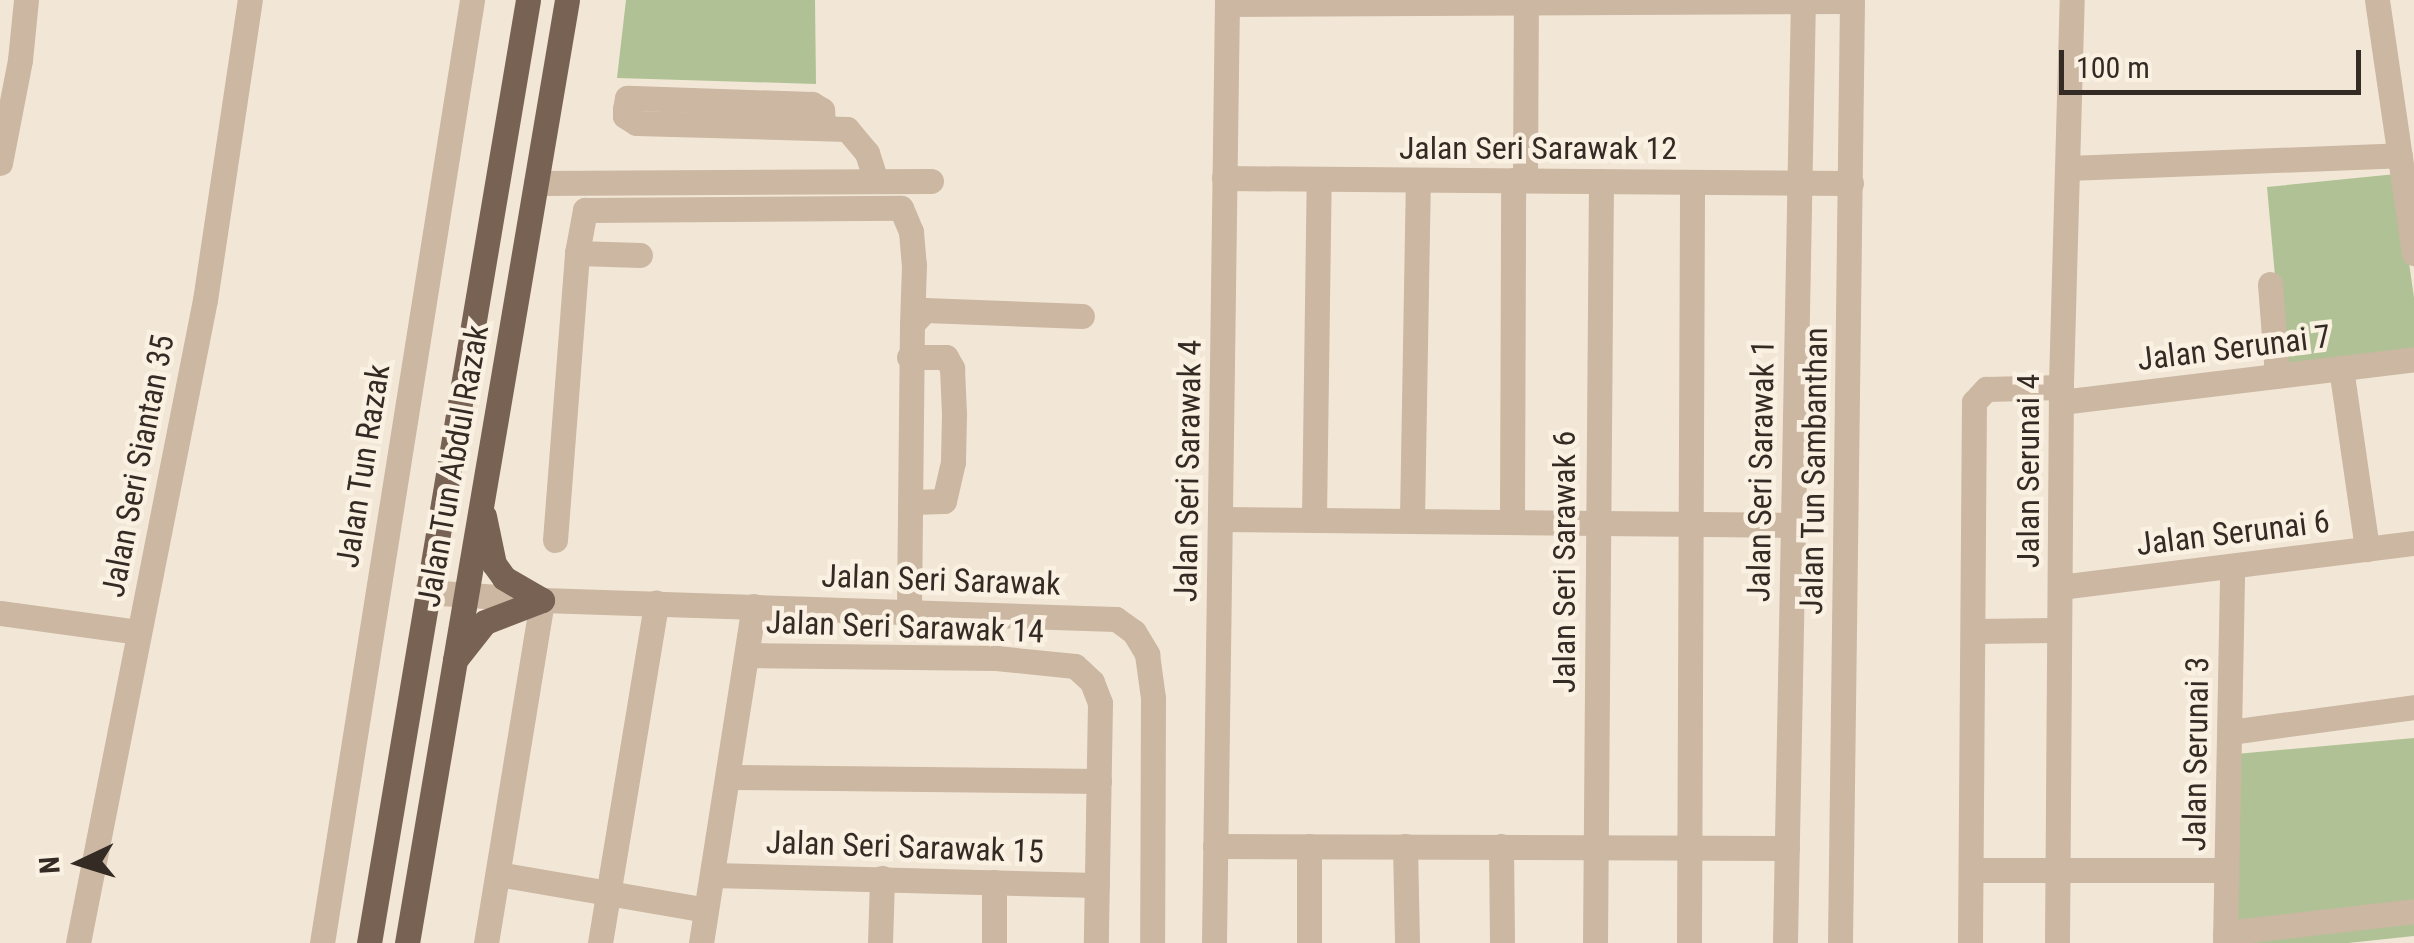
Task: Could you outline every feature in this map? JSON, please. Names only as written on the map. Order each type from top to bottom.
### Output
[{"type":"main road","name":"Jalan Tun Abdul Razak","points":[[369,943],[528,0]]},
{"type":"main road","name":"Jalan Tun Abdul Razak","points":[[408,943],[463,596],[566,0]]},
{"type":"main road","points":[[458,413],[494,420]]},
{"type":"main road","points":[[482,491],[494,564],[504,578],[542,600]]},
{"type":"main road","points":[[452,664],[485,622],[504,611],[542,600]]},
{"type":"street","points":[[0,163],[12,114],[26,0]]},
{"type":"street","name":"Jalan Seri Siantan 35","points":[[78,943],[205,300],[250,0]]},
{"type":"street","name":"Jalan Tun Razak","points":[[322,943],[472,0]]},
{"type":"street","name":"Jalan Seri Sarawak 1","points":[[1785,943],[1803,0]]},
{"type":"street","points":[[1227,2],[1852,0]]},
{"type":"street","name":"Jalan Tun Sambanthan","points":[[1840,943],[1852,0]]},
{"type":"street","name":"Jalan Serunai 4","points":[[2057,943],[2061,394],[2072,0]]},
{"type":"street","points":[[2377,0],[2414,253]]},
{"type":"street","name":"Jalan Seri Sarawak 4","points":[[1214,943],[1227,2]]},
{"type":"street","points":[[1512,522],[1526,2]]},
{"type":"street","points":[[822,127],[822,110],[812,104],[626,98],[626,116],[636,123],[847,129],[867,153],[876,181]]},
{"type":"street","points":[[2068,168],[2400,155]]},
{"type":"street","name":"Jalan Seri Sarawak 12","points":[[1224,178],[1850,183]]},
{"type":"street","points":[[1314,518],[1318,179]]},
{"type":"street","points":[[1412,518],[1418,180]]},
{"type":"street","points":[[536,183],[931,181]]},
{"type":"street","name":"Jalan Seri Sarawak 6","points":[[1594,943],[1601,181]]},
{"type":"street","points":[[1688,943],[1694,524],[1692,182]]},
{"type":"street","points":[[554,540],[577,253],[586,210],[890,205],[901,208],[911,232],[909,609]]},
{"type":"street","points":[[577,253],[640,255]]},
{"type":"street","points":[[2270,284],[2277,376]]},
{"type":"street","points":[[912,324],[925,310],[1082,316]]},
{"type":"street","points":[[910,357],[946,357],[952,368],[954,414],[952,462],[944,502],[912,502]]},
{"type":"street","name":"Jalan Serunai 7","points":[[1970,943],[1974,402],[1986,389],[2061,394],[2277,376],[2414,359]]},
{"type":"street","points":[[2341,368],[2367,548]]},
{"type":"street","points":[[1220,518],[1793,525]]},
{"type":"street","name":"Jalan Serunai 6","points":[[2060,586],[2414,543]]},
{"type":"street","name":"Jalan Serunai 3","points":[[2225,938],[2232,566]]},
{"type":"street","name":"Jalan Seri Sarawak","points":[[426,592],[542,600],[909,609],[1116,619],[1134,632],[1148,654],[1154,698],[1152,943]]},
{"type":"street","points":[[486,943],[542,600]]},
{"type":"street","points":[[600,943],[656,604]]},
{"type":"street","points":[[701,943],[754,606]]},
{"type":"street","points":[[0,613],[138,632]]},
{"type":"street","points":[[1975,631],[2060,630]]},
{"type":"street","name":"Jalan Seri Sarawak 14","points":[[748,655],[996,658],[1075,666],[1092,682],[1100,703],[1096,943]]},
{"type":"street","points":[[2230,732],[2414,706]]},
{"type":"street","points":[[728,778],[1098,781]]},
{"type":"street","points":[[1216,846],[1787,848]]},
{"type":"street","points":[[1309,846],[1309,943]]},
{"type":"street","points":[[1406,846],[1407,943]]},
{"type":"street","points":[[1501,846],[1502,943]]},
{"type":"street","points":[[1970,870],[2225,870]]},
{"type":"street","points":[[498,874],[706,910]]},
{"type":"street","name":"Jalan Seri Sarawak 15","points":[[712,875],[1097,885]]},
{"type":"street","points":[[880,943],[882,878]]},
{"type":"street","points":[[994,882],[994,943]]},
{"type":"street","points":[[2225,938],[2414,911]]},
{"type":"green space","points":[[626,0],[815,0],[816,84],[617,78]]},
{"type":"green space","points":[[2396,174],[2414,297],[2414,350],[2283,365],[2267,187]]},
{"type":"green space","points":[[2414,738],[2414,936],[2348,943],[2231,943],[2236,754]]}]
